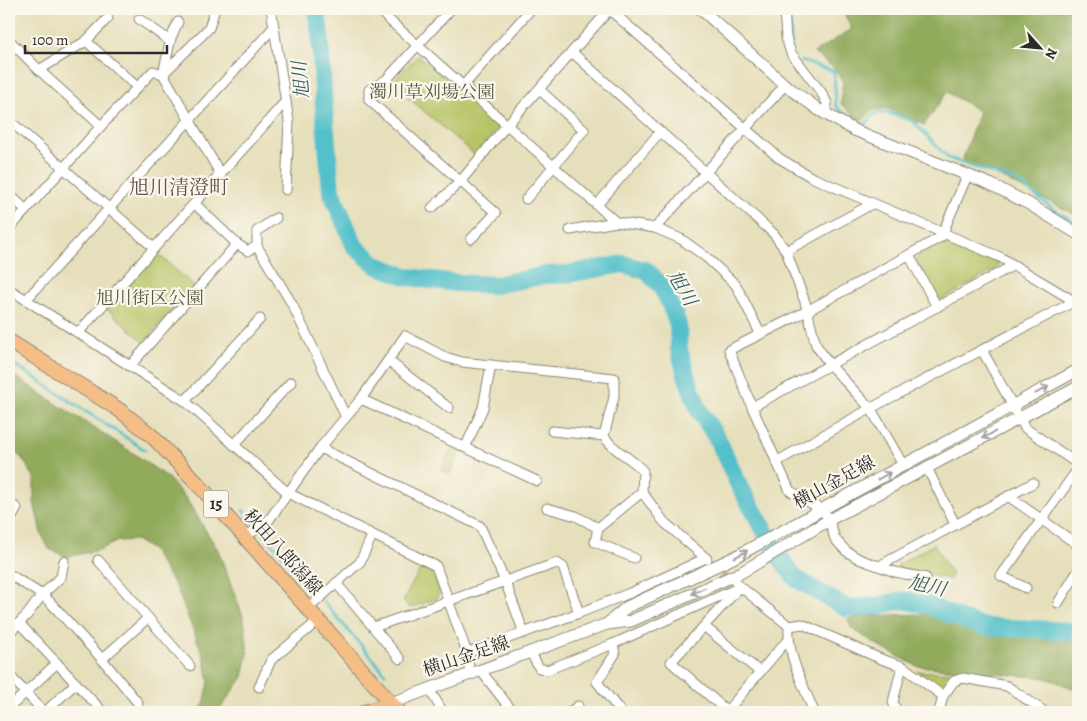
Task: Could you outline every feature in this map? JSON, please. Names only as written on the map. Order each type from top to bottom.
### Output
[{"type":"main road","name":"秋田八郎潟線","points":[[9,341],[118,409],[151,435],[199,485],[244,538],[309,608],[395,708]]},
{"type":"main road","name":"横山金足線","points":[[365,712],[395,708]]},
{"type":"street","points":[[163,74],[209,28],[215,9]]},
{"type":"street","points":[[271,9],[289,121],[286,190]]},
{"type":"street","points":[[380,9],[388,20],[616,222]]},
{"type":"street","points":[[451,9],[386,80],[369,90],[369,100],[496,214],[471,239]]},
{"type":"street","points":[[463,86],[531,9]]},
{"type":"street","points":[[432,208],[460,182],[506,126],[573,53],[610,9],[778,158],[810,177],[1000,257],[1076,300]]},
{"type":"street","points":[[701,9],[784,85],[826,114],[854,130],[998,188],[1078,234]]},
{"type":"street","points":[[784,9],[786,38],[791,53],[824,97],[827,103],[826,114]]},
{"type":"street","points":[[39,70],[86,41],[108,18]]},
{"type":"street","points":[[139,19],[170,42]]},
{"type":"street","points":[[178,22],[170,42],[163,74],[221,175]]},
{"type":"street","points":[[26,300],[274,26]]},
{"type":"street","points":[[9,40],[101,126]]},
{"type":"street","points":[[86,41],[137,87]]},
{"type":"street","points":[[573,53],[774,234],[786,251],[807,311],[816,345],[830,364],[871,409],[903,465]]},
{"type":"street","points":[[9,229],[137,87],[153,71],[163,74]]},
{"type":"street","points":[[656,228],[784,85]]},
{"type":"street","points":[[526,199],[584,130],[540,90]]},
{"type":"street","points":[[78,333],[286,101]]},
{"type":"street","points":[[9,120],[154,248]]},
{"type":"street","points":[[597,205],[660,132]]},
{"type":"street","points":[[926,578],[895,572],[846,552],[835,539],[829,520],[823,510],[790,491],[728,350],[807,311],[941,237],[967,176]]},
{"type":"street","points":[[9,194],[26,210]]},
{"type":"street","points":[[195,204],[248,251],[257,246]]},
{"type":"street","points":[[786,251],[872,204]]},
{"type":"street","points":[[276,218],[257,231],[257,246],[292,304],[346,417]]},
{"type":"street","points":[[570,230],[616,222],[656,228],[681,238],[706,257],[736,285],[760,333]]},
{"type":"street","points":[[130,366],[238,244]]},
{"type":"street","points":[[909,255],[937,307]]},
{"type":"street","points":[[752,407],[1014,265]]},
{"type":"street","points":[[9,289],[185,401],[288,493],[436,566],[475,673],[513,712]]},
{"type":"street","points":[[776,462],[1076,300]]},
{"type":"street","points":[[185,401],[260,319]]},
{"type":"street","points":[[244,538],[269,520],[320,448],[361,399],[405,336],[445,357],[462,362],[614,378],[614,397],[604,436],[609,444],[636,463],[643,471],[642,492],[664,522],[706,558],[630,593],[467,653]]},
{"type":"street","points":[[982,350],[1025,428],[1078,464]]},
{"type":"street","points":[[389,360],[449,408]]},
{"type":"street","points":[[465,448],[484,408],[491,365]]},
{"type":"street","name":"横山金足線","points":[[607,624],[627,607],[733,558],[1078,370]]},
{"type":"street","points":[[234,445],[291,382]]},
{"type":"street","name":"横山金足線","points":[[395,708],[429,689],[607,624],[631,621],[742,572],[829,520],[1078,387]]},
{"type":"street","points":[[361,399],[537,482]]},
{"type":"street","points":[[552,430],[604,436]]},
{"type":"street","points":[[320,448],[480,526],[505,581],[524,633]]},
{"type":"street","points":[[927,468],[955,524]]},
{"type":"street","points":[[1026,588],[1001,576],[1078,469]]},
{"type":"street","points":[[878,566],[1033,483]]},
{"type":"street","points":[[634,558],[595,542],[598,528],[642,492]]},
{"type":"street","points":[[1008,496],[1078,545]]},
{"type":"street","points":[[9,503],[18,508],[9,523]]},
{"type":"street","points":[[547,508],[576,516],[598,528]]},
{"type":"street","points":[[309,608],[360,562],[372,536]]},
{"type":"street","points":[[98,560],[190,666]]},
{"type":"street","points":[[9,633],[42,595],[61,577],[64,561]]},
{"type":"street","points":[[374,627],[557,563],[564,567],[579,613]]},
{"type":"street","points":[[1058,603],[1078,571]]},
{"type":"street","points":[[9,574],[42,595],[102,659],[138,703]]},
{"type":"street","points":[[336,583],[400,659]]},
{"type":"street","points":[[738,585],[789,626],[802,624],[881,659],[902,666],[943,696]]},
{"type":"street","points":[[738,585],[704,627],[671,662],[728,712],[788,641]]},
{"type":"street","points":[[531,653],[539,668],[547,670],[613,644],[738,585]]},
{"type":"street","points":[[102,659],[148,618]]},
{"type":"street","points":[[259,687],[271,660],[319,620]]},
{"type":"street","points":[[19,622],[100,711]]},
{"type":"street","points":[[789,626],[788,641],[790,652],[814,712]]},
{"type":"street","points":[[704,627],[760,672]]},
{"type":"street","points":[[613,644],[615,654],[597,682],[621,712]]},
{"type":"street","points":[[9,708],[57,663]]},
{"type":"street","points":[[897,712],[893,702],[902,666]]},
{"type":"street","points":[[9,674],[44,712],[76,683]]},
{"type":"street","points":[[939,712],[943,696],[954,681],[963,678],[1007,686],[1045,712]]},
{"type":"street","points":[[429,689],[444,712]]},
{"type":"street","points":[[570,712],[578,706]]},
{"type":"green space","points":[[842,9],[1078,9],[1078,216],[996,175],[962,162],[979,111],[947,92],[924,125],[887,108],[872,111],[861,122],[841,104],[843,81],[833,67],[814,53],[852,29]]},
{"type":"green space","name":"濁川草刈場公園","points":[[418,55],[496,122],[498,129],[475,155],[391,83]]},
{"type":"green space","points":[[953,240],[997,262],[998,268],[941,300],[937,299],[916,260],[923,252],[933,246]]},
{"type":"green space","name":"旭川街区公園","points":[[157,253],[194,286],[144,342],[107,309]]},
{"type":"green space","points":[[9,373],[136,455],[168,478],[185,497],[218,550],[244,619],[248,653],[243,677],[218,712],[196,712],[204,704],[209,682],[205,660],[177,589],[152,550],[136,540],[118,541],[99,550],[67,557],[49,549],[41,533],[34,502],[34,477],[22,458],[9,447]]},
{"type":"green space","points":[[452,448],[460,452],[450,474],[441,470]]},
{"type":"green space","points":[[934,544],[952,575],[950,579],[899,569],[897,565]]},
{"type":"green space","points":[[422,566],[432,571],[440,592],[436,599],[410,608],[403,601]]},
{"type":"green space","points":[[928,614],[944,616],[979,632],[1072,638],[1078,641],[1078,690],[1046,678],[917,666],[884,649],[851,628],[848,619],[860,616]]},
{"type":"green space","points":[[917,671],[953,673],[945,686],[937,687]]},
{"type":"waterway","name":"旭川","points":[[316,9],[320,34],[331,191],[355,247],[378,266],[408,277],[495,285],[546,275],[568,274],[623,264],[647,271],[661,286],[678,324],[679,349],[699,410],[718,440],[738,483],[779,556],[795,578],[846,608],[876,606],[903,600],[928,605],[985,627],[1078,632]]},
{"type":"waterway","points":[[789,9],[792,45]]},
{"type":"waterway","points":[[801,61],[834,71],[836,106],[849,118],[864,126],[874,114],[887,112],[913,121],[948,158],[1017,181],[1053,209],[1078,224]]},
{"type":"waterway","points":[[9,361],[145,450]]},
{"type":"waterway","points":[[243,510],[254,523]]},
{"type":"waterway","points":[[264,534],[315,593]]},
{"type":"waterway","points":[[323,601],[385,673]]},
{"type":"waterway","points":[[430,708],[434,712]]},
{"type":"tunnel","points":[[711,563],[733,582]]},
{"type":"district","name":"旭川清澄町","points":[[179,187]]}]
